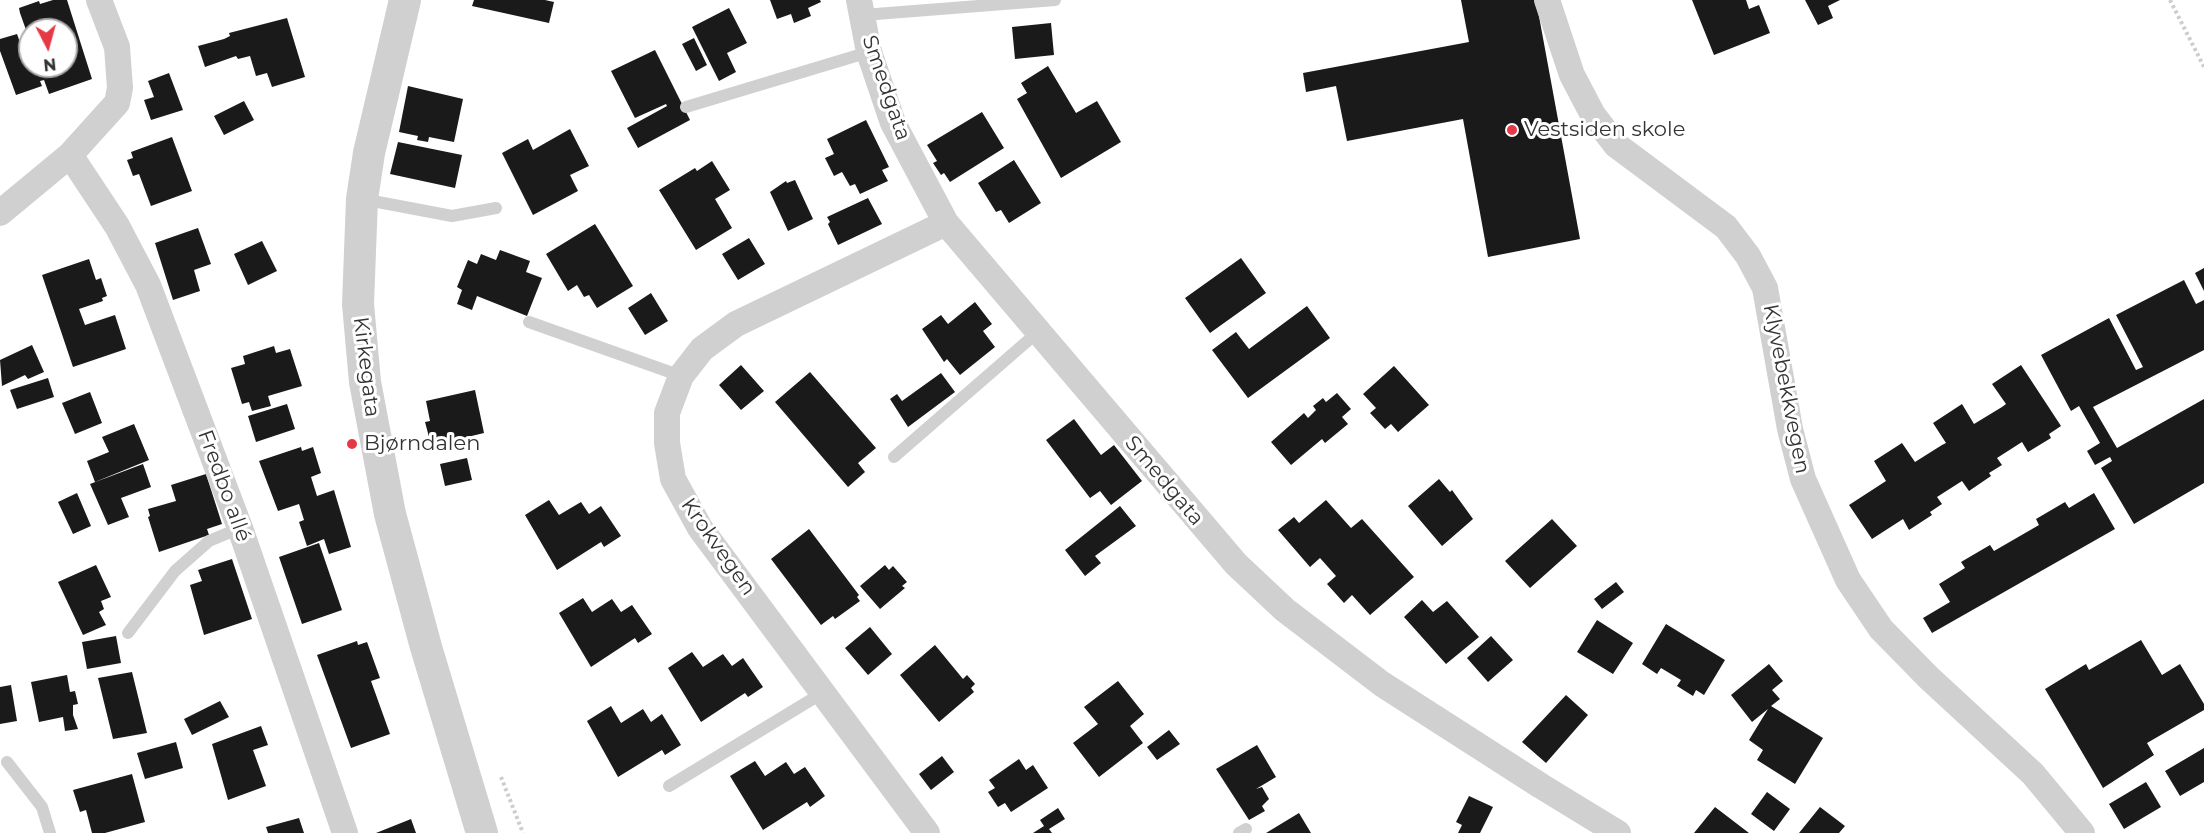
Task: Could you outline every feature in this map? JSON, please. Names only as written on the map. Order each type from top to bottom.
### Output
[{"type":"street","points":[[0,213],[70,155],[117,104],[120,88],[117,47],[99,0]]},
{"type":"street","name":"Kirkegata","points":[[405,0],[369,153],[362,199],[359,315],[365,382],[386,492],[426,647],[482,833]]},
{"type":"street","name":"Klyvebekkvegen","points":[[1547,0],[1572,75],[1593,115],[1617,145],[1726,227],[1748,256],[1765,288],[1791,429],[1803,479],[1848,580],[1881,629],[1928,677],[2033,774],[2082,833]]},
{"type":"street","name":"Smedgata","points":[[861,8],[869,52],[893,123],[946,222],[1236,564],[1286,610],[1382,684],[1540,786],[1618,833]]},
{"type":"street","name":"Fredbo allé","points":[[70,155],[117,226],[148,285],[240,528],[345,833]]},
{"type":"street","name":"Krokvegen","points":[[927,833],[700,528],[673,479],[667,443],[667,413],[681,376],[702,350],[736,324],[946,222]]},
{"type":"lane","points":[[861,8],[1055,0]]},
{"type":"lane","points":[[686,107],[869,52]]},
{"type":"lane","points":[[362,199],[452,216],[496,208]]},
{"type":"lane","points":[[529,322],[681,376]]},
{"type":"lane","points":[[894,457],[1039,331]]},
{"type":"lane","points":[[129,633],[175,571],[209,541],[240,528]]},
{"type":"lane","points":[[669,786],[824,692]]},
{"type":"lane","points":[[7,762],[42,807],[50,833]]},
{"type":"path","points":[[2170,0],[2204,67]]},
{"type":"building","points":[[53,0],[67,0],[73,18],[22,18],[19,8],[39,1],[40,4]]},
{"type":"building","points":[[474,0],[554,2],[549,23],[472,6]]},
{"type":"building","points":[[770,0],[820,0],[821,2],[808,8],[811,16],[794,23],[791,14],[777,19]]},
{"type":"building","name":"Vestsiden skole","points":[[1461,0],[1536,0],[1580,239],[1488,257],[1463,119],[1347,141],[1336,86],[1306,92],[1303,73],[1469,42]]},
{"type":"building","points":[[1692,0],[1746,0],[1749,9],[1759,5],[1770,33],[1714,55]]},
{"type":"building","points":[[1805,0],[1840,0],[1828,6],[1833,18],[1818,25]]},
{"type":"building","points":[[729,8],[747,43],[727,53],[736,72],[719,81],[692,27]]},
{"type":"building","points":[[287,18],[305,77],[272,87],[267,73],[256,76],[250,56],[238,59],[236,56],[205,67],[198,46],[224,39],[230,36],[229,33]]},
{"type":"building","points":[[1051,23],[1054,55],[1015,59],[1012,27]]},
{"type":"building","points":[[17,34],[18,78],[78,78],[78,35],[92,79],[49,94],[44,80],[40,81],[42,86],[16,95],[0,51],[0,39]]},
{"type":"building","points":[[694,38],[707,65],[696,71],[682,44]]},
{"type":"building","points":[[655,50],[690,120],[638,148],[627,128],[667,106],[666,104],[635,118],[611,71]]},
{"type":"building","points":[[1048,66],[1076,113],[1097,101],[1121,142],[1061,178],[1017,99],[1027,93],[1021,83]]},
{"type":"building","points":[[169,73],[183,110],[151,120],[144,100],[154,97],[148,81]]},
{"type":"building","points":[[408,86],[463,99],[454,142],[429,137],[428,142],[417,140],[418,136],[399,132]]},
{"type":"building","points":[[244,101],[254,120],[224,135],[214,116]]},
{"type":"building","points":[[982,112],[1004,148],[950,182],[944,173],[941,175],[933,163],[937,161],[927,145]]},
{"type":"building","points":[[866,120],[889,167],[882,170],[888,181],[860,194],[855,184],[850,186],[842,172],[834,176],[825,158],[834,154],[827,139]]},
{"type":"building","points":[[570,129],[589,166],[570,175],[578,191],[533,215],[502,153],[528,139],[533,150]]},
{"type":"building","points":[[172,137],[192,191],[151,206],[139,174],[133,176],[127,160],[133,158],[131,152]]},
{"type":"building","points":[[398,142],[462,155],[455,188],[390,174]]},
{"type":"building","points":[[1014,160],[1041,203],[1009,223],[1001,210],[996,212],[978,183]]},
{"type":"building","points":[[712,161],[730,190],[715,199],[732,228],[696,250],[659,190],[695,168],[697,171]]},
{"type":"building","points":[[795,180],[813,219],[788,231],[770,192],[786,181],[787,183]]},
{"type":"building","points":[[868,198],[882,224],[838,245],[827,217]]},
{"type":"building","points":[[595,224],[633,286],[597,308],[589,295],[584,297],[577,285],[568,291],[546,254]]},
{"type":"building","points":[[198,228],[211,264],[194,270],[200,291],[173,300],[155,243]]},
{"type":"building","points":[[749,238],[765,264],[738,280],[722,254]]},
{"type":"building","points":[[262,241],[277,271],[248,285],[234,254]]},
{"type":"building","points":[[500,250],[530,261],[526,272],[542,278],[527,316],[477,296],[472,310],[457,304],[462,290],[457,287],[468,260],[477,264],[481,254],[496,260]]},
{"type":"building","points":[[1241,258],[1266,293],[1210,333],[1185,298]]},
{"type":"building","points":[[89,259],[96,280],[101,278],[107,296],[102,298],[103,301],[79,309],[85,325],[115,315],[126,349],[73,367],[42,275]]},
{"type":"building","points":[[2204,268],[2204,291],[2195,273]]},
{"type":"building","points":[[2184,280],[2196,304],[2204,300],[2204,350],[2093,407],[2117,448],[2204,399],[2204,483],[2134,524],[2101,468],[2112,461],[2110,457],[2095,465],[2087,451],[2100,443],[2079,406],[2071,411],[2041,355],[2109,318],[2136,370],[2143,367],[2116,315]]},
{"type":"building","points":[[651,293],[668,321],[645,335],[628,308]]},
{"type":"building","points":[[975,302],[992,324],[983,331],[995,347],[960,375],[947,359],[944,362],[922,329],[941,315],[948,324]]},
{"type":"building","points":[[1307,306],[1330,338],[1248,398],[1212,350],[1236,332],[1249,349]]},
{"type":"building","points":[[32,345],[44,372],[28,379],[25,375],[2,386],[0,360]]},
{"type":"building","points":[[274,346],[276,353],[290,349],[302,386],[268,396],[271,406],[252,411],[249,402],[242,404],[231,368],[245,364],[243,356]]},
{"type":"building","points":[[741,365],[764,391],[741,410],[719,385]]},
{"type":"building","points":[[2021,365],[2061,426],[2049,434],[2051,438],[2028,452],[2022,442],[1997,458],[2002,465],[1989,473],[1991,476],[1969,491],[1962,481],[1937,497],[1942,504],[1930,512],[1932,515],[1909,530],[1903,519],[1872,539],[1849,505],[1886,481],[1874,461],[1902,443],[1915,462],[1946,443],[1933,423],[1962,404],[1974,424],[2002,407],[2006,404],[1992,384]]},
{"type":"building","points":[[1394,366],[1429,405],[1398,432],[1391,424],[1385,429],[1370,413],[1376,408],[1363,394]]},
{"type":"building","points":[[810,372],[876,448],[858,463],[865,472],[848,487],[775,402]]},
{"type":"building","points":[[941,373],[955,392],[908,427],[890,399],[897,394],[902,401]]},
{"type":"building","points":[[48,378],[54,397],[17,409],[10,390]]},
{"type":"building","points":[[475,390],[484,433],[459,439],[460,443],[439,447],[433,436],[429,437],[425,422],[430,421],[426,401]]},
{"type":"building","points":[[90,392],[102,423],[75,434],[62,403]]},
{"type":"building","points":[[1337,393],[1351,409],[1342,417],[1348,424],[1325,443],[1322,439],[1291,465],[1271,442],[1304,413],[1308,418],[1316,410],[1313,406],[1323,398],[1326,402]]},
{"type":"building","points":[[287,404],[295,429],[256,442],[248,416]]},
{"type":"building","points":[[1074,419],[1101,455],[1114,445],[1142,481],[1111,505],[1100,491],[1090,498],[1046,440]]},
{"type":"building","points":[[134,424],[149,460],[95,482],[87,461],[109,452],[102,437]]},
{"type":"building","points":[[301,447],[302,451],[313,447],[321,473],[311,477],[317,496],[334,490],[351,547],[329,554],[324,539],[307,546],[299,522],[304,520],[299,504],[278,511],[259,461]]},
{"type":"building","points":[[467,458],[472,480],[445,486],[440,464]]},
{"type":"building","points":[[143,464],[151,487],[121,498],[129,517],[108,525],[90,484]]},
{"type":"building","points":[[206,474],[222,524],[207,529],[209,535],[159,552],[148,517],[150,516],[148,509],[176,501],[171,485]]},
{"type":"building","points":[[1439,479],[1450,492],[1452,490],[1473,519],[1442,546],[1408,506]]},
{"type":"building","points":[[77,493],[91,526],[73,534],[58,502]]},
{"type":"building","points":[[2094,493],[2115,529],[1932,633],[1923,618],[1950,602],[1939,584],[1965,568],[1961,562],[1990,545],[1994,551],[2039,525],[2036,519],[2065,502],[2069,508]]},
{"type":"building","points":[[549,500],[559,515],[581,502],[589,514],[601,506],[621,536],[604,547],[601,542],[557,570],[525,515]]},
{"type":"building","points":[[1326,500],[1351,528],[1362,519],[1414,577],[1370,615],[1352,595],[1344,603],[1327,584],[1336,576],[1320,558],[1310,567],[1278,530],[1294,517],[1299,523]]},
{"type":"building","points":[[1120,506],[1136,526],[1095,556],[1101,563],[1085,576],[1065,550]]},
{"type":"building","points":[[1552,519],[1577,546],[1530,588],[1505,561]]},
{"type":"building","points":[[809,529],[859,595],[857,597],[860,601],[835,619],[833,616],[821,625],[771,559]]},
{"type":"building","points":[[319,543],[342,610],[302,624],[279,557]]},
{"type":"building","points":[[232,559],[252,619],[204,635],[190,585],[202,581],[198,570]]},
{"type":"building","points":[[96,565],[111,597],[101,601],[104,609],[99,612],[106,625],[83,635],[58,582]]},
{"type":"building","points":[[885,565],[889,570],[893,566],[907,582],[902,586],[905,588],[880,609],[860,586]]},
{"type":"building","points":[[1616,582],[1624,592],[1602,609],[1594,599]]},
{"type":"building","points":[[583,598],[592,612],[612,599],[621,612],[632,605],[652,634],[638,643],[635,638],[591,667],[559,613]]},
{"type":"building","points":[[1422,600],[1433,612],[1447,601],[1479,637],[1446,664],[1404,617]]},
{"type":"building","points":[[1597,620],[1633,643],[1613,674],[1577,652]]},
{"type":"building","points":[[1666,624],[1725,660],[1704,695],[1696,690],[1693,696],[1677,686],[1681,680],[1661,668],[1657,674],[1642,664]]},
{"type":"building","points":[[870,627],[892,654],[868,675],[845,648]]},
{"type":"building","points":[[116,636],[121,663],[87,669],[82,642]]},
{"type":"building","points":[[1491,636],[1513,660],[1488,682],[1467,658]]},
{"type":"building","points":[[2141,640],[2162,675],[2180,664],[2204,704],[2204,710],[2147,743],[2154,755],[2103,788],[2045,689],[2086,664],[2089,670]]},
{"type":"building","points":[[357,641],[358,645],[367,642],[380,678],[371,681],[390,734],[351,748],[317,655]]},
{"type":"building","points":[[935,645],[963,679],[967,675],[975,684],[971,688],[974,692],[939,722],[900,675]]},
{"type":"building","points":[[692,652],[703,667],[723,654],[732,666],[743,658],[763,687],[748,697],[745,693],[701,722],[668,668]]},
{"type":"building","points":[[1769,664],[1783,681],[1772,690],[1780,699],[1771,706],[1823,738],[1795,784],[1757,760],[1763,750],[1749,740],[1768,709],[1752,722],[1731,695]]},
{"type":"building","points":[[132,672],[147,733],[113,739],[98,678]]},
{"type":"building","points":[[67,675],[70,692],[75,691],[78,704],[73,705],[73,715],[78,729],[65,731],[63,717],[39,722],[31,682]]},
{"type":"building","points":[[1118,681],[1144,714],[1130,726],[1143,743],[1099,777],[1073,743],[1098,724],[1084,707]]},
{"type":"building","points":[[11,685],[17,721],[0,724],[0,687]]},
{"type":"building","points":[[1566,695],[1588,715],[1546,763],[1522,742]]},
{"type":"building","points":[[220,701],[229,717],[192,735],[184,719]]},
{"type":"building","points":[[611,706],[621,723],[643,709],[651,722],[662,714],[681,745],[665,755],[662,750],[618,777],[587,721]]},
{"type":"building","points":[[261,726],[268,745],[253,750],[266,786],[228,800],[212,744]]},
{"type":"building","points":[[1169,730],[1180,744],[1157,760],[1147,747]]},
{"type":"building","points":[[176,742],[183,768],[145,779],[137,753]]},
{"type":"building","points":[[1257,745],[1276,777],[1256,789],[1262,787],[1269,799],[1262,806],[1265,811],[1249,820],[1216,769]]},
{"type":"building","points":[[2204,748],[2204,782],[2180,796],[2165,771]]},
{"type":"building","points":[[942,756],[954,772],[931,790],[919,774]]},
{"type":"building","points":[[1019,759],[1026,770],[1033,765],[1048,788],[1011,812],[1005,803],[998,807],[988,792],[995,788],[989,780]]},
{"type":"building","points":[[755,761],[765,776],[786,762],[794,774],[805,767],[825,796],[810,807],[807,802],[763,830],[730,776]]},
{"type":"building","points":[[132,774],[145,822],[105,833],[92,833],[86,810],[80,812],[73,790]]},
{"type":"building","points":[[2146,782],[2161,807],[2124,829],[2109,804]]},
{"type":"building","points":[[1767,792],[1790,809],[1774,831],[1751,814]]},
{"type":"building","points":[[1469,796],[1493,807],[1480,833],[1458,833],[1462,825],[1456,822]]},
{"type":"building","points":[[1715,807],[1749,833],[1694,833]]},
{"type":"building","points":[[1820,807],[1845,826],[1839,833],[1799,833]]},
{"type":"building","points":[[1058,808],[1065,819],[1049,829],[1052,833],[1033,833],[1044,826],[1040,820]]},
{"type":"building","points":[[1299,813],[1311,833],[1266,833]]},
{"type":"building","points":[[299,818],[304,833],[268,833],[266,827]]},
{"type":"building","points":[[411,819],[416,833],[376,833]]},
{"type":"place","name":"Vestsiden skole","points":[[1512,130]]},
{"type":"place","name":"Bjørndalen","points":[[352,444]]}]
